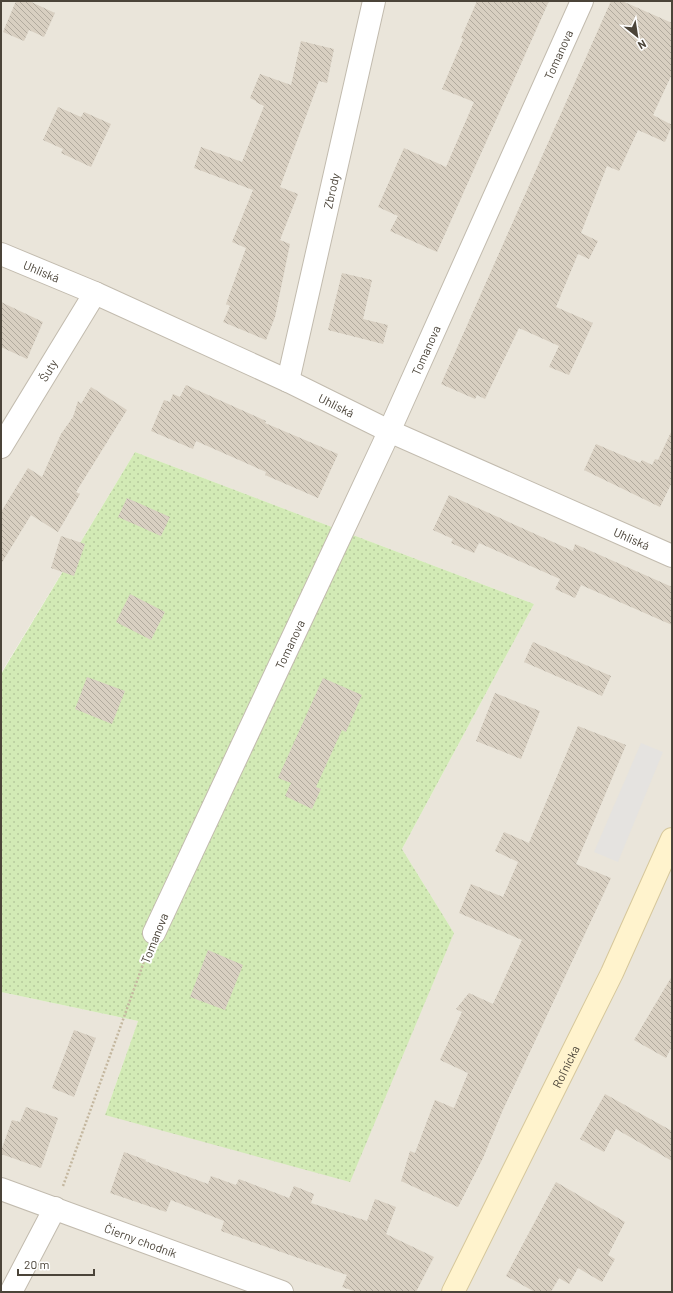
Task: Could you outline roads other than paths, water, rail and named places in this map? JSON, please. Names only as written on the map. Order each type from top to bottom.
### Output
[{"type":"street","name":"Zbrody","points":[[288,381],[374,1]]},
{"type":"street","name":"Tomanova","points":[[154,933],[390,430],[582,1]]},
{"type":"street","name":"Uhliská","points":[[1,254],[95,293],[288,381],[390,430],[672,556]]},
{"type":"street","name":"Šuty","points":[[1,447],[95,293]]},
{"type":"street","name":"Roľnícka","points":[[453,1292],[612,973],[672,840]]},
{"type":"street","name":"Čierny chodník","points":[[1,1189],[282,1292]]},
{"type":"street","points":[[11,1292],[55,1208]]}]
